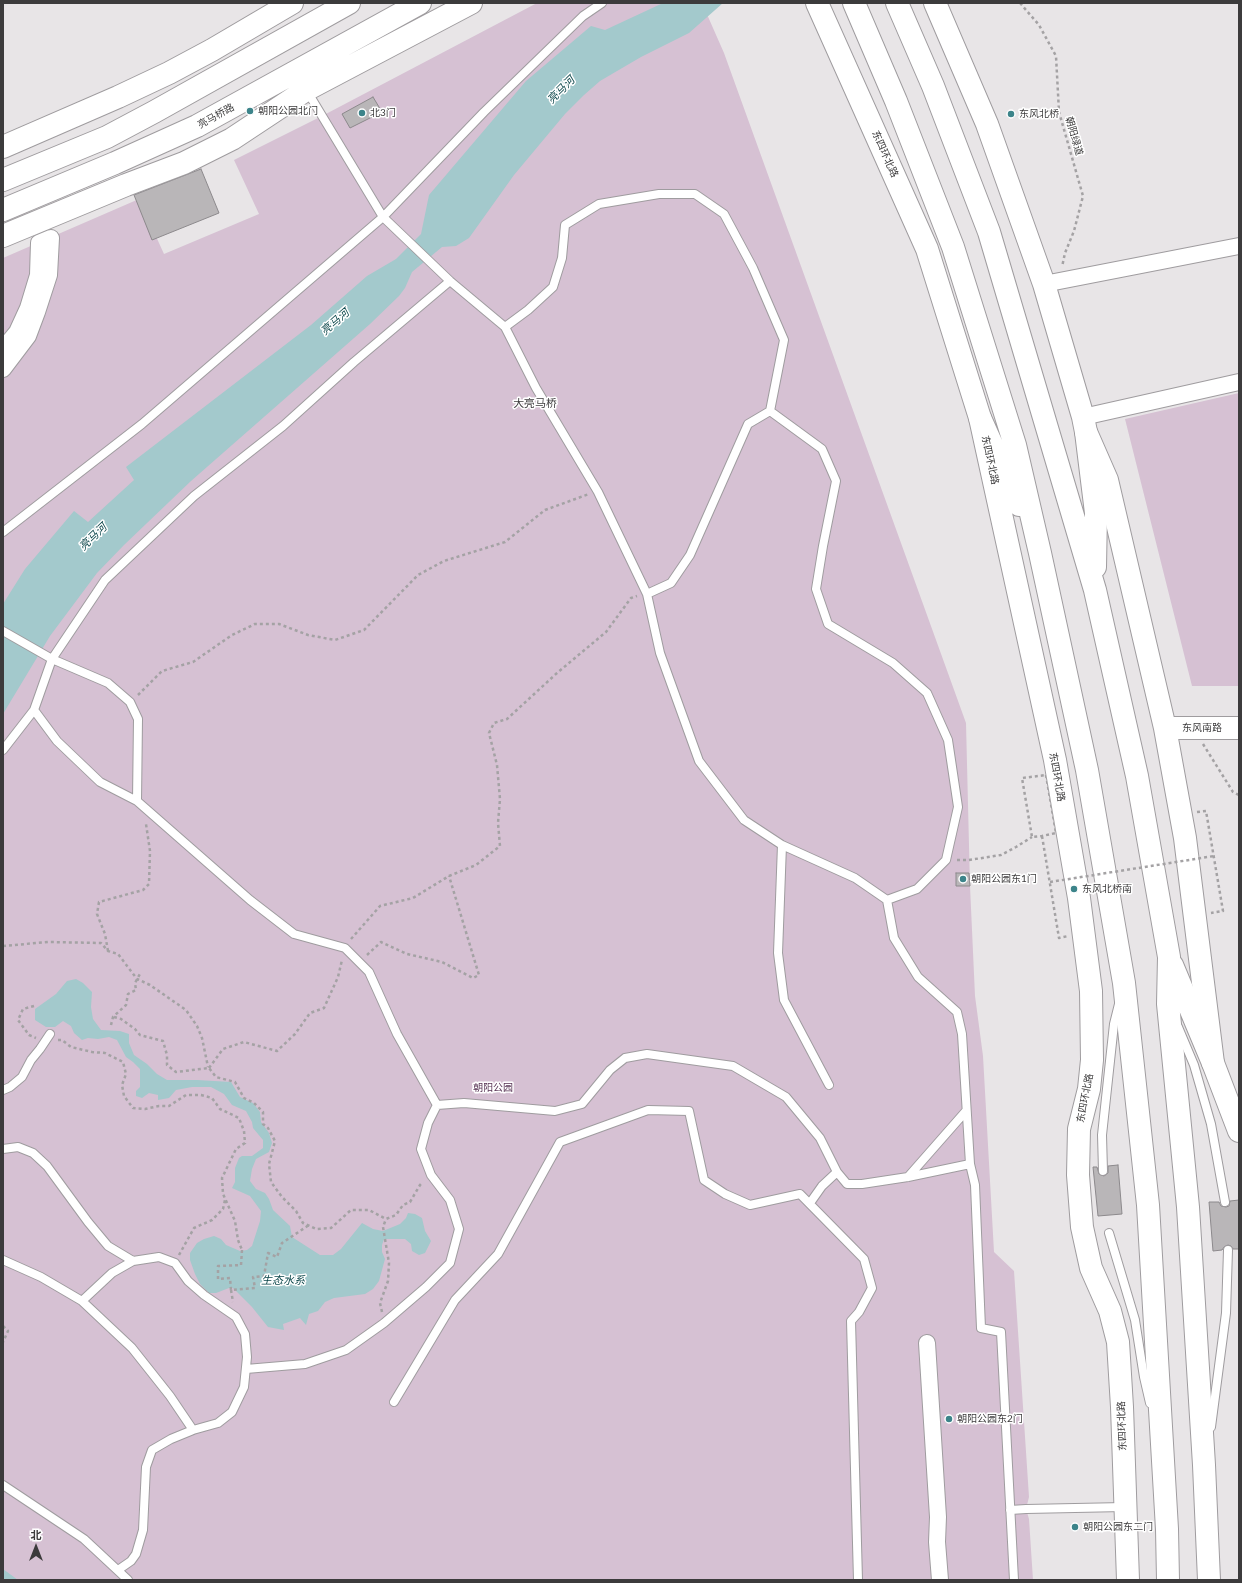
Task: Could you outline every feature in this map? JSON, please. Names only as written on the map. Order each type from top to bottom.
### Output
[{"type":"main road","points":[[3,147],[169,73],[212,50],[292,3]]},
{"type":"main road","points":[[3,180],[107,137],[349,3]]},
{"type":"main road","name":"亮马桥路","points":[[3,210],[115,163],[197,126],[420,3]]},
{"type":"main road","points":[[384,49],[430,3]]},
{"type":"main road","points":[[3,236],[126,185],[184,163],[232,139],[306,90],[471,3]]},
{"type":"main road","name":"东四环北路","points":[[817,3],[927,249],[980,418],[1055,760],[1079,898],[1091,991],[1092,1060],[1089,1089],[1079,1129],[1078,1175],[1082,1227],[1091,1268],[1110,1311],[1118,1342],[1122,1407],[1128,1580]]},
{"type":"main road","points":[[854,3],[896,101],[952,247],[1015,445],[1040,553],[1086,770],[1124,983],[1148,1205],[1167,1529],[1168,1580]]},
{"type":"main road","points":[[897,3],[933,86],[989,232],[1095,590],[1137,776],[1169,957],[1168,1004],[1188,1207],[1204,1465],[1209,1580]]},
{"type":"main road","points":[[934,3],[987,124],[1052,282],[1085,424],[1096,513],[1095,590]]},
{"type":"main road","points":[[980,418],[1040,553]]},
{"type":"main road","points":[[1085,424],[1107,480],[1165,728],[1184,838],[1213,1063]]},
{"type":"main road","name":"东风南路","points":[[1165,728],[1239,728]]},
{"type":"main road","points":[[1169,957],[1213,1063],[1239,1131]]},
{"type":"main road","points":[[1154,1580],[1167,1529]]},
{"type":"street","points":[[3,349],[17,332],[28,308],[38,275],[39,244],[51,238],[49,275],[37,312],[28,336],[3,369]]},
{"type":"street","points":[[1052,282],[1239,246]]},
{"type":"street","points":[[1085,424],[1239,382]]},
{"type":"street","points":[[927,1343],[938,1517],[937,1542],[940,1580]]},
{"type":"lane","points":[[3,532],[142,424],[383,217],[495,102],[583,16],[602,3]]},
{"type":"lane","points":[[306,90],[383,217],[450,281],[505,328],[536,388],[598,492],[647,594],[660,653],[699,761],[744,820],[782,845],[855,878],[887,900],[894,938],[918,977],[957,1012],[962,1034],[970,1164],[974,1185],[981,1328],[1001,1332],[1014,1580]]},
{"type":"lane","points":[[505,328],[553,288],[562,258],[566,225],[599,204],[659,194],[695,194],[724,214],[753,268],[784,340],[770,411],[748,424],[690,555],[671,583],[647,594]]},
{"type":"lane","points":[[3,750],[34,710],[52,659],[105,580],[194,496],[283,426],[354,362],[450,281]]},
{"type":"lane","points":[[770,411],[822,449],[836,482],[816,589],[828,624],[893,663],[927,693],[948,740],[958,807],[946,860],[917,889],[887,900]]},
{"type":"lane","points":[[3,631],[52,659],[108,683],[130,702],[138,719],[137,801]]},
{"type":"lane","points":[[34,710],[57,740],[100,782],[137,801],[250,900],[294,934],[345,948],[359,961],[369,972],[397,1034],[437,1105]]},
{"type":"lane","points":[[782,845],[778,954],[784,1000],[829,1085]]},
{"type":"lane","points":[[1104,1171],[1102,1135],[1114,1024],[1124,983]]},
{"type":"lane","points":[[1168,1004],[1194,1065],[1211,1124],[1225,1202]]},
{"type":"lane","points":[[3,1090],[10,1087],[22,1077],[31,1060],[50,1034]]},
{"type":"lane","points":[[437,1105],[464,1103],[555,1111],[582,1104],[610,1070],[625,1058],[647,1054],[733,1066],[786,1097],[820,1138],[837,1172],[847,1184],[862,1184],[970,1164]]},
{"type":"lane","points":[[246,1369],[305,1364],[346,1350],[384,1322],[426,1287],[450,1263],[459,1229],[450,1200],[431,1175],[421,1149],[428,1123],[437,1105]]},
{"type":"lane","points":[[394,1402],[455,1300],[498,1254],[560,1142],[648,1110],[689,1111],[704,1180],[725,1194],[750,1205],[800,1194],[864,1259],[872,1288],[859,1312],[852,1321],[858,1580]]},
{"type":"lane","points":[[908,1176],[966,1112]]},
{"type":"lane","points":[[3,1149],[18,1147],[33,1153],[47,1166],[88,1222],[108,1246],[133,1262]]},
{"type":"lane","points":[[810,1203],[822,1186],[837,1172]]},
{"type":"lane","points":[[1108,1233],[1135,1320],[1144,1377],[1162,1451]]},
{"type":"lane","points":[[1204,1465],[1218,1382],[1226,1313],[1228,1250]]},
{"type":"lane","points":[[82,1301],[112,1273],[133,1262],[159,1257],[175,1263],[188,1281],[204,1295],[236,1317],[244,1334],[247,1357],[244,1387],[232,1412],[218,1423],[193,1430],[171,1439],[152,1450],[146,1467],[143,1530],[136,1554],[131,1561],[118,1570]]},
{"type":"lane","points":[[3,1260],[41,1277],[82,1301],[132,1348],[170,1396],[193,1430]]},
{"type":"lane","points":[[3,1485],[84,1539],[128,1580]]},
{"type":"lane","points":[[1010,1510],[1125,1507]]},
{"type":"path","name":"朝阳绿道","points":[[1020,3],[1039,25],[1056,56],[1059,112],[1083,196],[1074,231],[1052,282]]},
{"type":"path","points":[[130,702],[162,672],[193,662],[232,635],[255,624],[280,624],[308,635],[336,640],[364,630],[418,575],[444,561],[505,542],[546,510],[598,492]]},
{"type":"path","points":[[500,846],[498,823],[500,799],[497,765],[490,733],[494,722],[507,719],[557,673],[606,632],[630,598],[647,594]]},
{"type":"path","points":[[1195,728],[1213,762],[1233,792],[1239,795]]},
{"type":"path","points":[[946,860],[969,860],[1001,854],[1032,837],[1056,833],[1046,775],[1022,778],[1032,837]]},
{"type":"path","points":[[108,951],[105,934],[97,914],[99,902],[143,890],[149,884],[150,851],[146,820],[137,801]]},
{"type":"path","points":[[1206,810],[1223,911]]},
{"type":"path","points":[[1042,836],[1059,938]]},
{"type":"path","points":[[1050,882],[1214,856]]},
{"type":"path","points":[[359,961],[380,942],[407,954],[442,962],[473,978],[479,976],[450,876]]},
{"type":"path","points":[[3,946],[48,942],[101,943],[108,951],[118,954],[137,979],[150,985],[186,1010],[197,1026],[202,1038],[208,1068],[216,1077],[235,1082],[244,1098],[254,1103],[263,1112],[263,1124],[268,1128],[275,1141],[269,1164],[271,1182],[282,1197],[296,1211],[303,1223],[316,1229],[331,1228],[351,1210],[369,1210],[386,1219]]},
{"type":"path","points":[[111,1025],[114,1017],[126,1005],[128,994],[136,990],[135,982],[141,972]]},
{"type":"path","points":[[34,1006],[23,1009],[18,1020],[29,1035],[45,1042],[62,1040],[71,1047],[92,1052],[105,1053],[123,1062],[126,1074],[122,1086],[124,1096],[132,1108],[145,1109],[159,1106],[169,1106],[186,1095],[201,1095],[212,1098],[220,1109],[239,1118],[244,1131],[244,1143],[236,1149],[222,1178],[223,1194],[235,1221],[238,1240],[242,1250],[241,1265],[218,1266],[218,1279],[230,1278],[231,1290],[255,1288],[253,1277],[264,1276],[268,1253],[278,1258],[282,1243],[309,1225]]},
{"type":"path","points":[[114,1017],[121,1018],[140,1035],[163,1041],[168,1055],[167,1065],[176,1072],[208,1068]]},
{"type":"path","points":[[384,1322],[380,1303],[388,1281],[389,1263],[383,1227],[386,1219],[396,1215],[403,1205],[410,1202],[420,1185],[431,1175]]},
{"type":"path","points":[[175,1263],[194,1228],[212,1220],[223,1209],[225,1199]]},
{"type":"path","points":[[3,1326],[8,1331],[3,1342]]},
{"type":"green space","name":"朝阳公园","points":[[537,3],[702,3],[724,53],[966,723],[970,886],[975,996],[983,1056],[994,1252],[1014,1271],[1029,1497],[1026,1509],[1029,1519],[1033,1580],[3,1580],[3,258],[139,199],[164,254],[259,214],[234,160],[322,116]]},
{"type":"green space","points":[[1239,393],[1239,686],[1192,686],[1125,419]]},
{"type":"water","name":"亮马河","points":[[663,3],[723,3],[689,33],[641,57],[600,81],[584,95],[565,114],[514,175],[469,238],[456,246],[442,247],[412,272],[405,288],[399,296],[370,324],[191,481],[124,545],[97,573],[50,636],[3,714],[3,604],[25,569],[74,511],[88,522],[134,480],[126,467],[311,325],[367,276],[396,259],[421,234],[429,195],[526,81],[591,26],[605,30]]},
{"type":"water","name":"生态水系","points":[[76,979],[83,983],[92,992],[91,1007],[93,1019],[101,1030],[120,1031],[129,1034],[129,1043],[134,1055],[147,1064],[157,1074],[167,1080],[231,1082],[240,1097],[253,1103],[260,1112],[261,1122],[269,1133],[272,1143],[269,1152],[256,1159],[252,1169],[250,1181],[256,1189],[265,1193],[273,1210],[290,1226],[292,1237],[320,1255],[333,1255],[341,1249],[362,1223],[373,1229],[383,1231],[400,1224],[406,1218],[408,1213],[415,1214],[422,1218],[425,1231],[431,1241],[425,1253],[419,1255],[412,1251],[411,1244],[405,1239],[384,1239],[382,1252],[385,1259],[379,1281],[373,1289],[365,1294],[334,1298],[325,1302],[318,1311],[309,1314],[306,1325],[300,1318],[283,1324],[284,1330],[268,1327],[252,1307],[233,1288],[216,1293],[209,1293],[200,1284],[195,1274],[190,1260],[190,1253],[197,1243],[214,1236],[221,1239],[226,1245],[240,1251],[247,1250],[252,1246],[260,1221],[261,1211],[250,1196],[232,1188],[235,1182],[235,1168],[239,1158],[242,1156],[252,1156],[263,1148],[263,1140],[253,1128],[252,1122],[246,1111],[232,1105],[224,1094],[211,1087],[192,1087],[176,1090],[169,1098],[158,1100],[158,1095],[149,1093],[142,1098],[136,1096],[136,1091],[140,1087],[140,1069],[126,1057],[117,1040],[109,1037],[98,1039],[88,1038],[82,1040],[74,1033],[71,1026],[63,1021],[55,1027],[46,1027],[35,1020],[35,1009],[56,994],[67,981]]},
{"type":"water","points":[[3,1569],[18,1580],[3,1580]]},
{"type":"building","name":"北3门","points":[[373,97],[382,112],[350,128],[342,114]]},
{"type":"building","points":[[201,169],[219,213],[152,240],[134,195]]},
{"type":"building","name":"朝阳公园东1门","points":[[956,873],[969,873],[970,886],[956,886]]},
{"type":"building","points":[[1118,1165],[1122,1214],[1098,1216],[1093,1167],[1097,1167],[1099,1174],[1104,1176],[1108,1173],[1108,1166]]},
{"type":"building","points":[[1239,1200],[1239,1249],[1233,1249],[1228,1245],[1222,1250],[1213,1251],[1209,1202],[1219,1202],[1221,1206],[1226,1207],[1229,1206],[1230,1201]]},
{"type":"place","name":"朝阳公园北门","points":[[250,111]]},
{"type":"place","name":"北3门","points":[[362,113]]},
{"type":"place","name":"东风北桥","points":[[1011,114]]},
{"type":"place","name":"朝阳公园东1门","points":[[963,879]]},
{"type":"place","name":"东风北桥南","points":[[1074,889]]},
{"type":"place","name":"朝阳公园东2门","points":[[949,1419]]},
{"type":"place","name":"朝阳公园东二门","points":[[1075,1527]]},
{"type":"district","name":"大亮马桥","points":[[535,403]]}]
